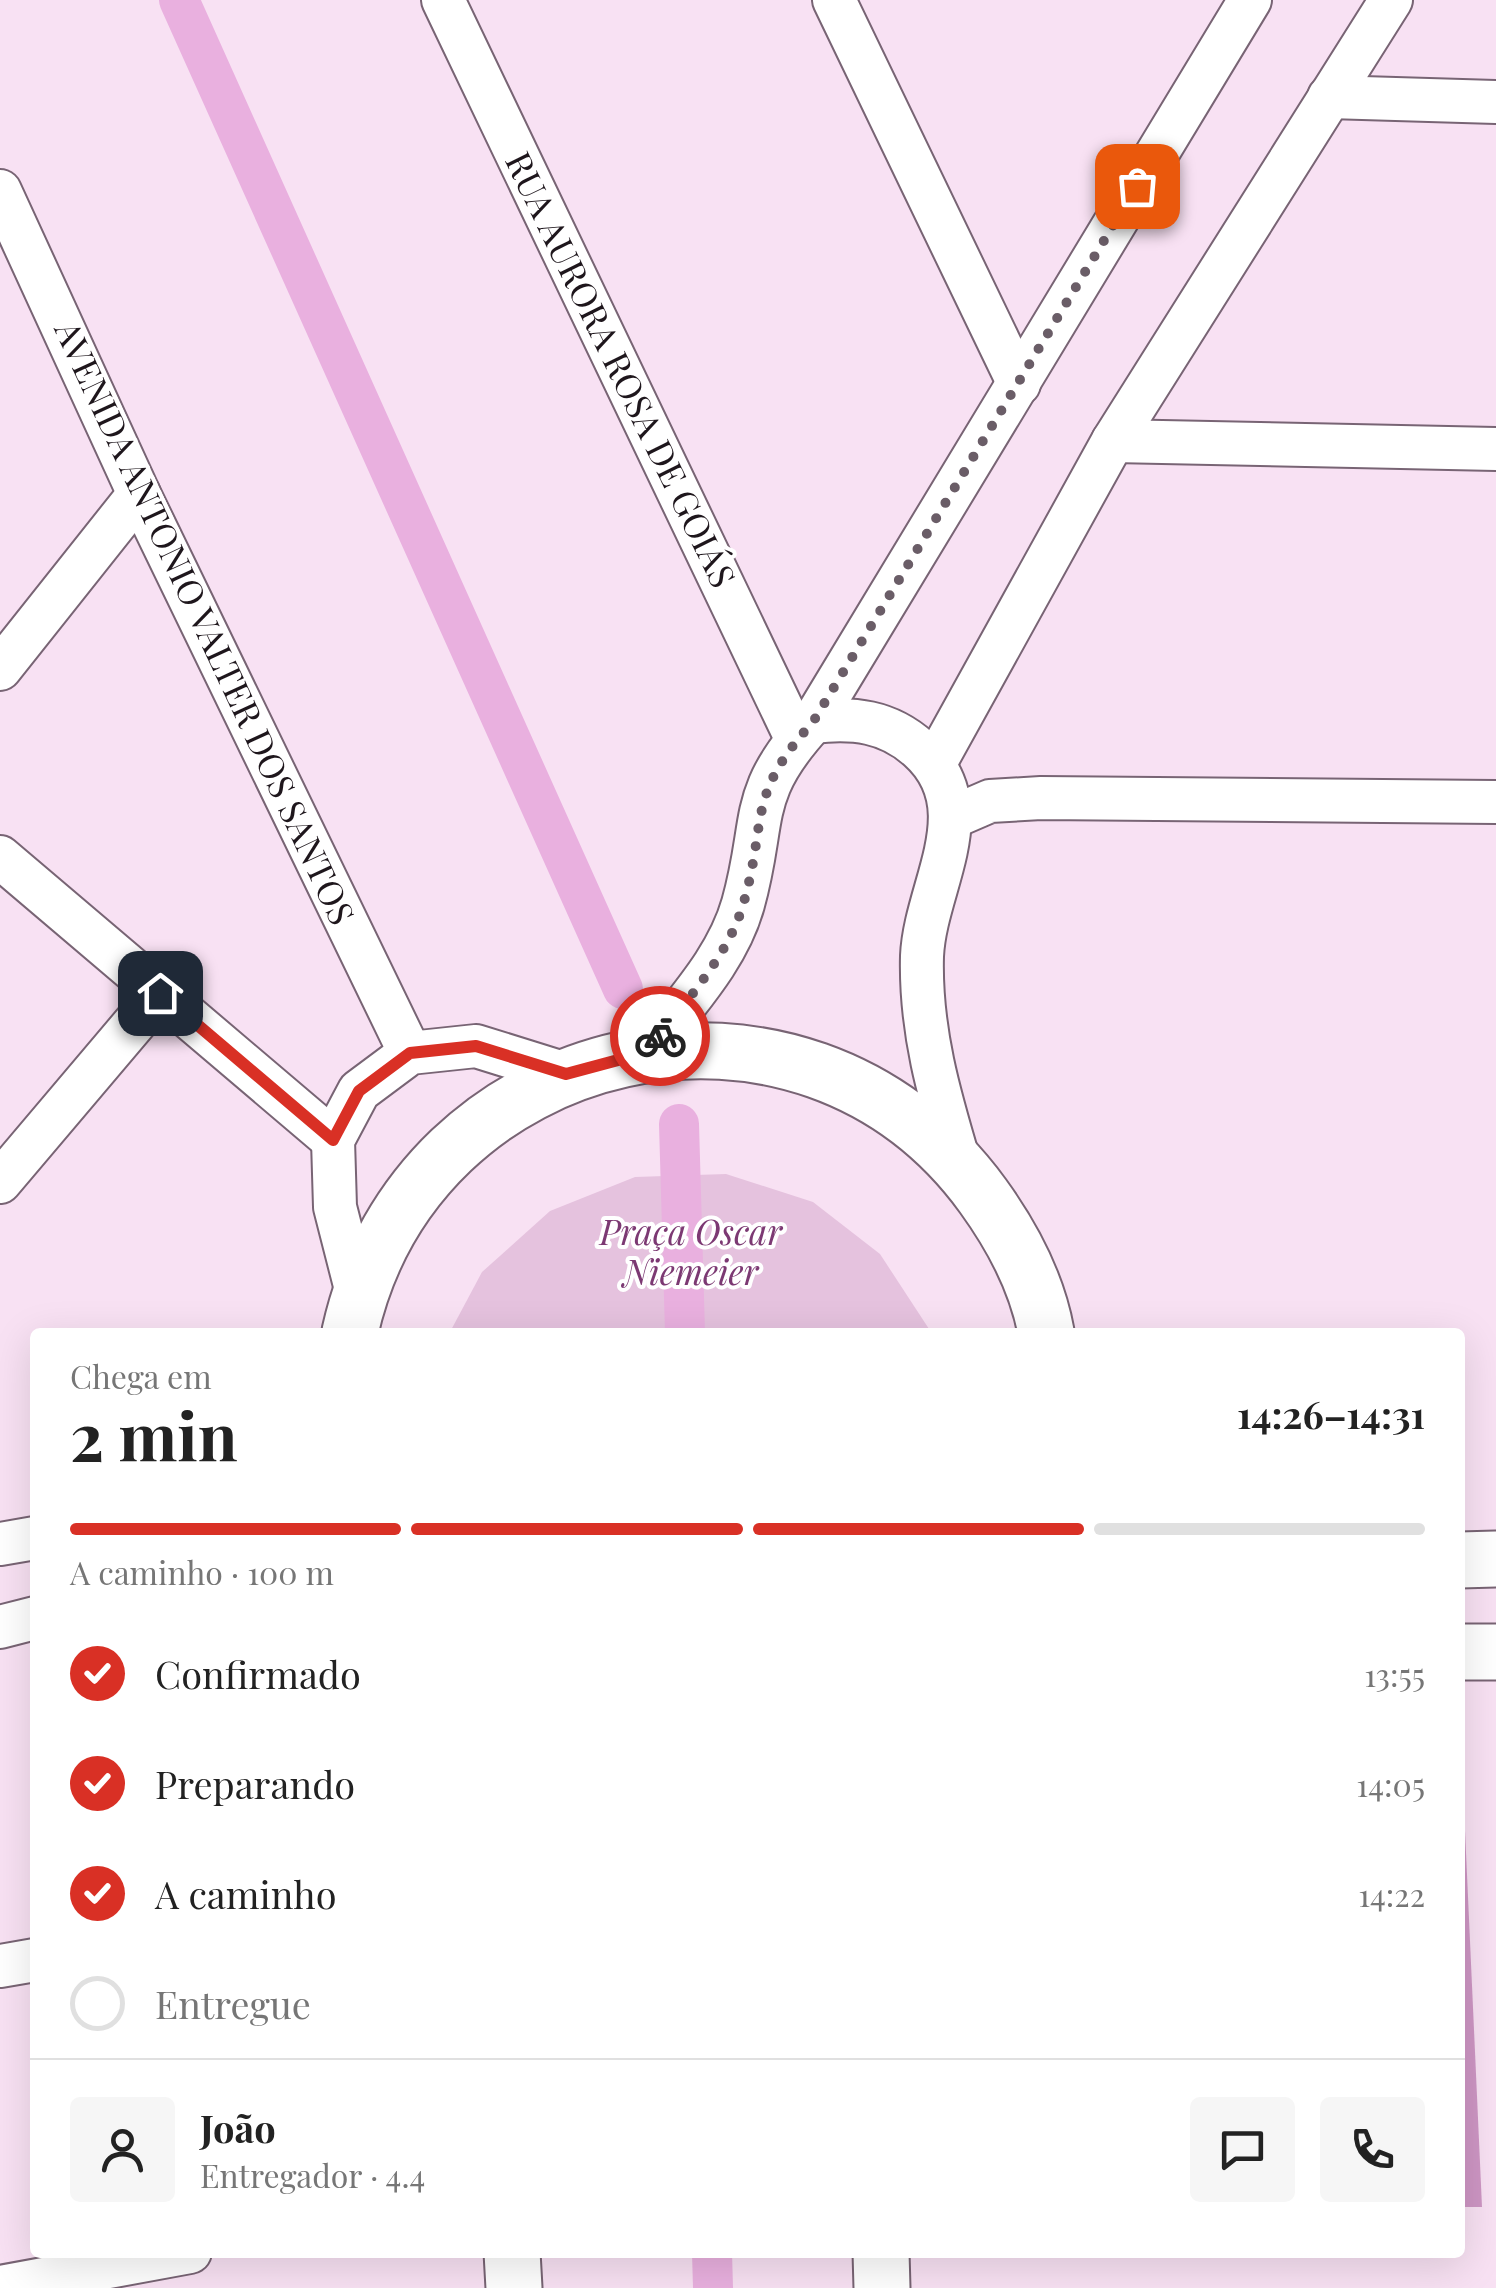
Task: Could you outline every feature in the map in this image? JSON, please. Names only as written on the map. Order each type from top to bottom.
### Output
[{"type":"street","name":"RUA AURORA ROSA DE GOIÁS","points":[[443,0],[805,731]]},
{"type":"street","points":[[834,0],[1019,384]]},
{"type":"street","points":[[936,763],[1113,441],[1391,0]]},
{"type":"street","points":[[648,1052],[724,951],[743,904],[767,783],[805,731],[1019,384],[1237,7]]},
{"type":"street","points":[[1329,97],[1496,102]]},
{"type":"street","name":"AVENIDA ANTONIO VALTER DOS SANTOS","points":[[0,191],[139,494],[410,1053]]},
{"type":"street","points":[[1113,441],[1496,449]]},
{"type":"street","points":[[0,669],[139,494]]},
{"type":"street","points":[[805,731],[842,718],[872,722],[906,736],[936,763],[952,817],[922,951],[922,1012],[932,1073],[960,1165]]},
{"type":"street","points":[[952,817],[990,801],[1041,798],[1496,802]]},
{"type":"street","points":[[0,857],[333,1140]]},
{"type":"street","points":[[0,1182],[160,993]]},
{"type":"street","points":[[354,1315],[335,1207],[333,1140],[359,1091],[410,1053],[476,1046],[566,1074]]},
{"type":"street","points":[[354,1315],[404,1202],[476,1126],[566,1074],[648,1052],[734,1051],[818,1070],[895,1108],[960,1165],[1010,1233],[1045,1328]]},
{"type":"street","points":[[0,1544],[30,1539]]},
{"type":"street","points":[[1465,1560],[1496,1560]]},
{"type":"street","points":[[0,1627],[30,1619]]},
{"type":"street","points":[[1465,1652],[1496,1652]]},
{"type":"street","points":[[0,1966],[30,1961]]},
{"type":"street","points":[[0,2287],[157,2258]]},
{"type":"street","points":[[512,2258],[514,2288]]},
{"type":"street","points":[[881,2258],[882,2288]]},
{"type":"green space","name":"Praça Oscar Niemeier","points":[[726,1174],[813,1202],[880,1254],[928,1328],[452,1328],[482,1272],[550,1211],[635,1177]]},
{"type":"building","points":[[1465,1830],[1482,2207],[1465,2207]]},
{"type":"waterway","points":[[179,0],[623,989]]},
{"type":"waterway","points":[[679,1124],[685,1328]]},
{"type":"waterway","points":[[712,2258],[713,2288]]},
{"type":"way so far","points":[[660,1036],[724,951],[743,904],[756,822],[767,783],[778,762],[813,722],[1137,186]]},
{"type":"route","points":[[160,993],[333,1140],[359,1091],[410,1053],[476,1046],[566,1074],[648,1052],[660,1036]]}]
